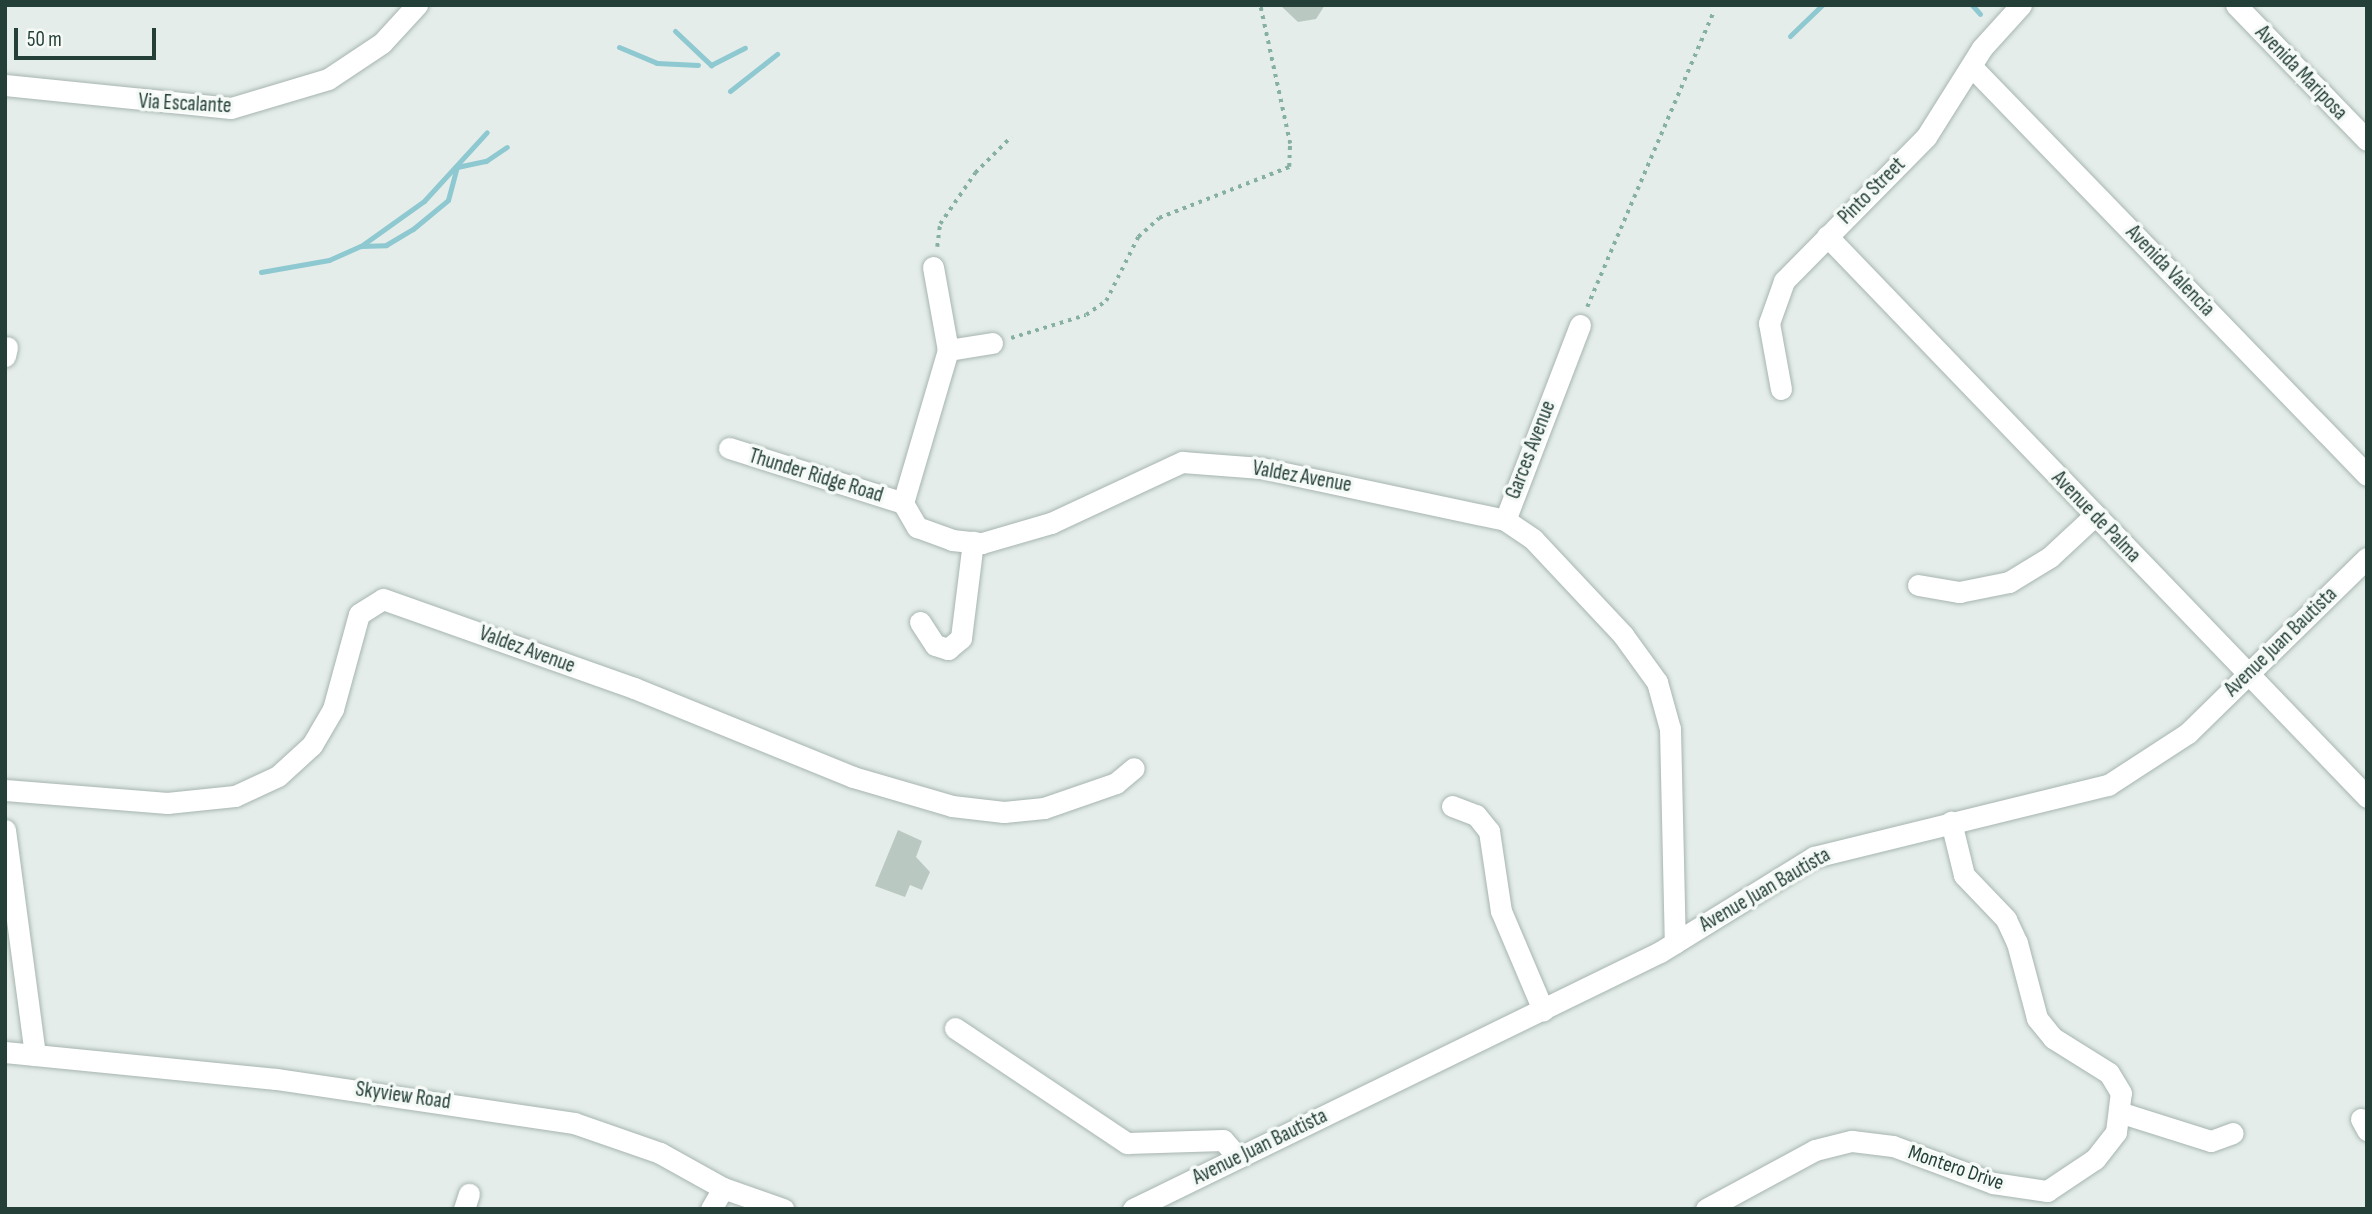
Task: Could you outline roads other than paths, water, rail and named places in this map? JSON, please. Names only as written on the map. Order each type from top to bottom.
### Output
[{"type":"street","name":"Via Escalante","points":[[5,85],[187,108],[243,106],[328,79],[382,43],[418,5]]},
{"type":"street","name":"Pinto Street","points":[[1781,389],[1769,343],[1772,303],[1795,265],[1926,137],[1972,67],[2021,5]]},
{"type":"street","name":"Avenida Mariposa","points":[[2236,5],[2367,140]]},
{"type":"street","name":"Avenida Valencia","points":[[1972,67],[2367,475]]},
{"type":"street","name":"Avenue de Palma","points":[[1827,236],[2367,797]]},
{"type":"street","name":"Thunder Ridge Road","points":[[903,503],[947,349],[933,267]]},
{"type":"street","name":"Garces Avenue","points":[[1580,325],[1505,520],[1533,540],[1623,635],[1657,682],[1670,729],[1675,943]]},
{"type":"street","points":[[947,349],[992,343]]},
{"type":"street","name":"Thunder Ridge Road","points":[[729,448],[903,503],[917,527],[972,542],[1005,538],[1106,500]]},
{"type":"street","name":"Valdez Avenue","points":[[1106,500],[1160,469],[1209,461],[1505,520]]},
{"type":"street","points":[[1918,585],[1959,592],[2009,582],[2050,557],[2095,515]]},
{"type":"street","points":[[920,622],[935,645],[948,649],[961,639],[972,542]]},
{"type":"street","name":"Avenue Juan Bautista","points":[[1133,1209],[1675,943],[1814,857],[2108,785],[2164,752],[2367,558]]},
{"type":"street","name":"Valdez Avenue","points":[[5,790],[167,803],[235,796],[278,776],[312,745],[334,709],[359,614],[383,599],[634,688],[853,777],[952,806],[1004,812],[1044,808],[1116,783],[1134,768]]},
{"type":"street","points":[[1452,806],[1476,815],[1489,831],[1501,911],[1543,1010]]},
{"type":"street","points":[[1951,822],[1964,875],[2006,919],[2017,943],[2037,1018],[2053,1038],[2109,1073],[2122,1093],[2122,1113],[2211,1141],[2233,1133]]},
{"type":"street","points":[[5,830],[35,1055]]},
{"type":"street","points":[[955,1028],[1127,1143],[1223,1140],[1238,1157]]},
{"type":"street","name":"Skyview Road","points":[[5,1052],[276,1079],[574,1123],[660,1153],[723,1188],[783,1209]]},
{"type":"street","name":"Montero Drive","points":[[1706,1209],[1815,1150],[1852,1141],[1894,1146],[1993,1183],[2050,1200],[2095,1159],[2122,1113]]},
{"type":"street","points":[[711,1209],[723,1188]]},
{"type":"waterway","points":[[1790,36],[1822,5]]},
{"type":"waterway","points":[[1972,5],[1980,14]]},
{"type":"waterway","points":[[675,31],[711,65],[745,48]]},
{"type":"waterway","points":[[619,47],[657,63],[698,65]]},
{"type":"waterway","points":[[730,91],[777,54]]},
{"type":"waterway","points":[[261,272],[329,260],[361,246],[424,201],[487,132]]},
{"type":"waterway","points":[[361,246],[386,245],[413,229],[448,200],[457,167],[486,161],[507,147]]}]
